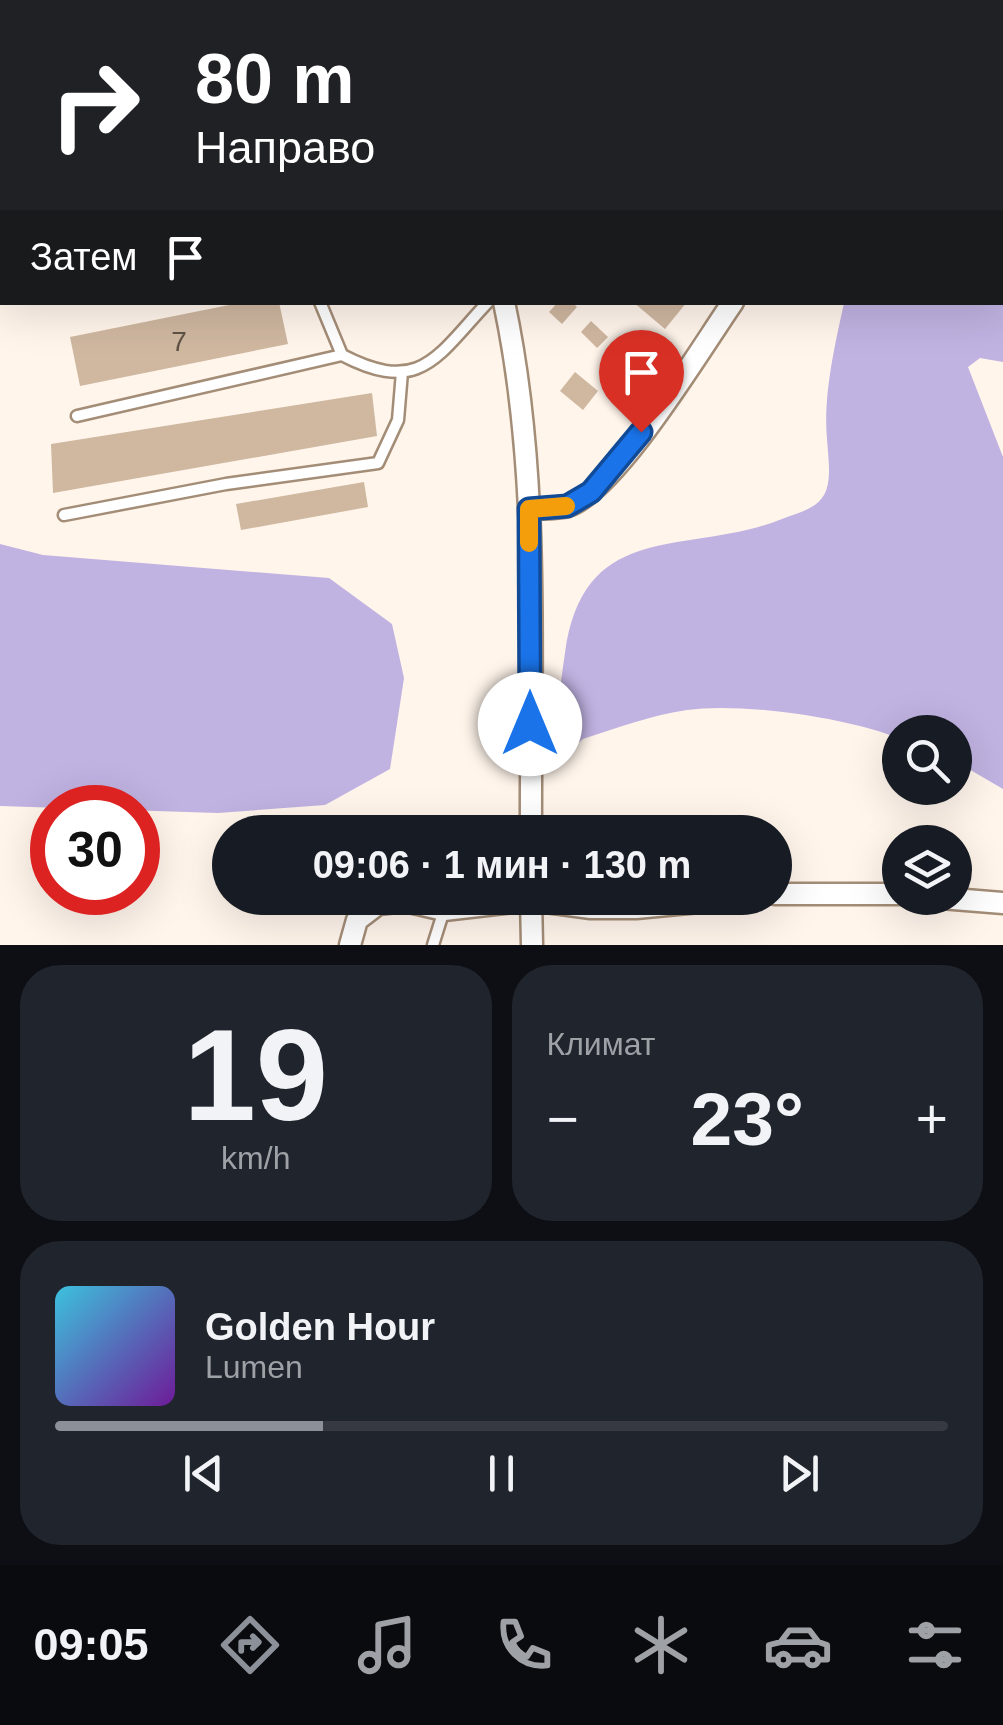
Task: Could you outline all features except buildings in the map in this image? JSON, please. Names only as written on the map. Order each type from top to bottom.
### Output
[{"type":"street","points":[[505,305],[515,355],[529,509],[531,815]]},
{"type":"street","points":[[529,509],[567,506],[591,492],[618,464],[732,305]]},
{"type":"street","points":[[792,894],[882,894]]},
{"type":"street","points":[[972,900],[1003,903]]},
{"type":"street","points":[[350,945],[358,920],[364,915]]},
{"type":"street","points":[[531,915],[532,945]]},
{"type":"lane","points":[[321,305],[342,356]]},
{"type":"lane","points":[[77,416],[342,356],[369,369],[402,372],[428,366],[485,305]]},
{"type":"lane","points":[[64,515],[226,484],[378,463],[398,420],[402,372]]},
{"type":"lane","points":[[433,945],[442,915]]},
{"type":"shaded area","points":[[844,305],[1003,305],[1003,362],[980,358],[968,367],[1003,457],[1003,789],[972,771],[972,715],[882,715],[882,732],[795,714],[710,708],[635,722],[583,739],[570,750],[561,715],[563,665],[576,610],[594,580],[617,561],[645,549],[746,530],[814,506],[822,498],[829,478],[828,388]]},
{"type":"shaded area","points":[[0,544],[43,555],[329,578],[392,624],[404,678],[390,769],[325,805],[218,813],[160,811],[160,785],[30,785],[30,807],[0,806]]},
{"type":"slow traffic","points":[[529,543],[529,509],[566,506]]},
{"type":"route","points":[[530,724],[529,509],[567,506],[591,492],[641,432]]}]
